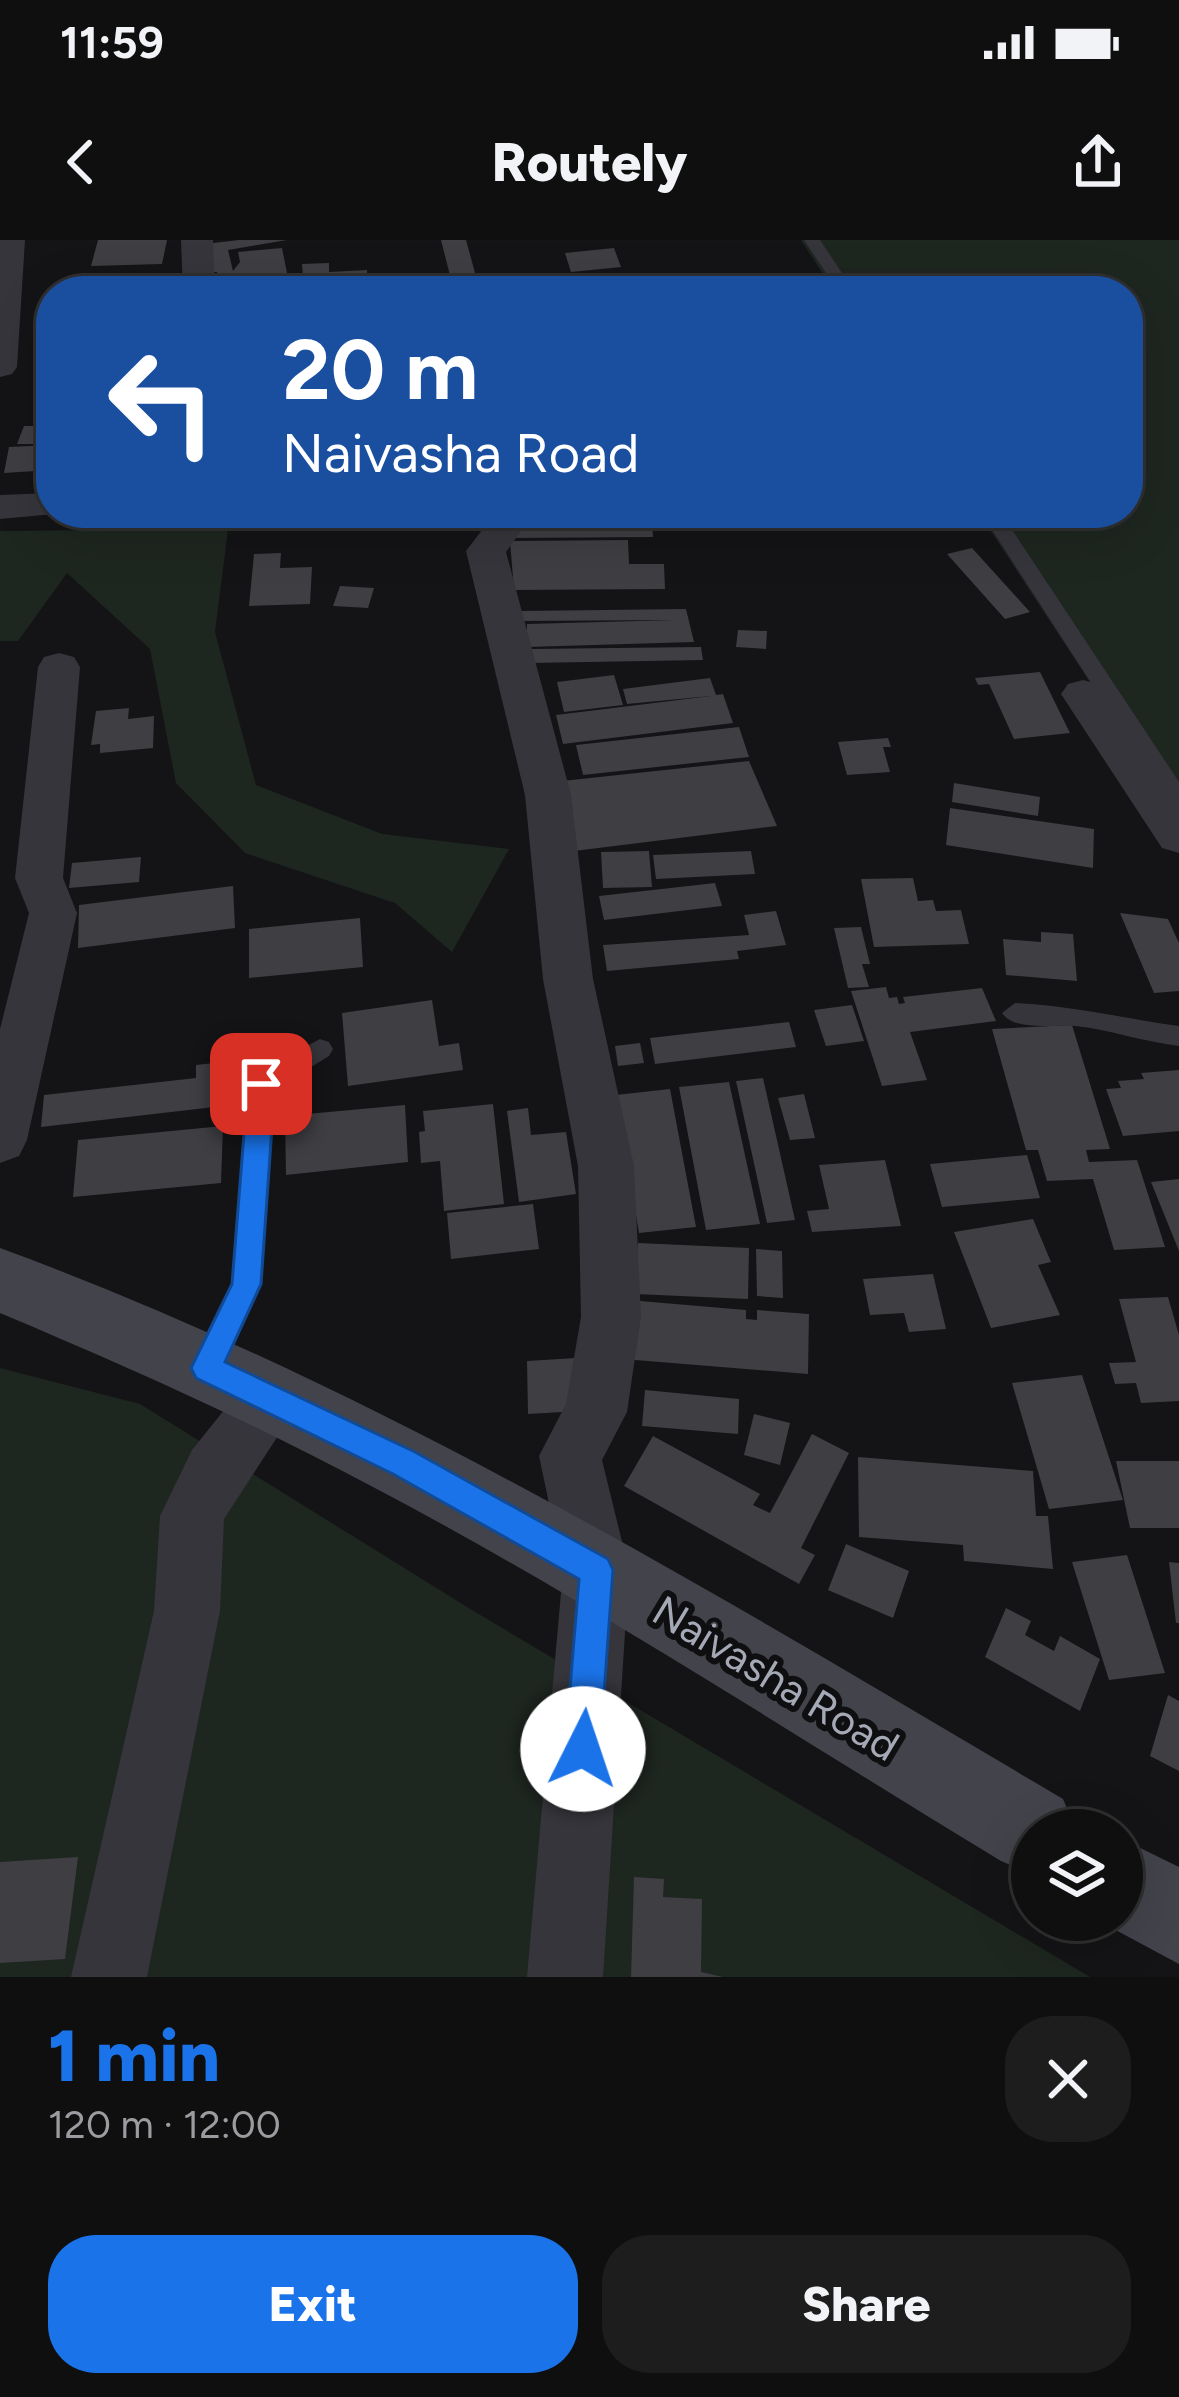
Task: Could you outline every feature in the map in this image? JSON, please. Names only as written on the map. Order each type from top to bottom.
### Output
[{"type":"main road","name":"Naivasha Road","points":[[0,1280],[239,1383],[404,1463],[596,1570],[1011,1817]]},
{"type":"main road","points":[[1143,1897],[1179,1918]]},
{"type":"street","points":[[0,367],[9,240]]},
{"type":"street","points":[[196,240],[198,276]]},
{"type":"street","points":[[0,507],[36,506]]},
{"type":"street","points":[[504,528],[486,551],[548,795],[568,979],[606,1166],[611,1317],[596,1412],[570,1456],[596,1570],[565,1977]]},
{"type":"street","points":[[0,1140],[52,914],[39,878],[58,667]]},
{"type":"street","points":[[1083,694],[1179,836]]},
{"type":"street","points":[[109,1977],[187,1611],[192,1516],[214,1472],[239,1383]]},
{"type":"lane","points":[[812,240],[836,276]]},
{"type":"lane","points":[[1001,528],[1179,800]]},
{"type":"lane","points":[[1015,1012],[1080,1016],[1126,1029],[1179,1036]]},
{"type":"lane","points":[[239,1383],[261,1084],[320,1049]]},
{"type":"shaded area","points":[[801,240],[1179,240],[1179,818],[989,528],[1143,528],[1143,276],[824,276]]},
{"type":"shaded area","points":[[228,529],[215,632],[256,785],[382,834],[509,849],[452,952],[395,903],[245,853],[176,783],[150,649],[67,573],[18,641],[0,641],[0,531]]},
{"type":"shaded area","points":[[0,1368],[140,1404],[472,1610],[1011,1930],[1011,1941],[1029,1941],[1090,1977],[0,1977]]},
{"type":"building","points":[[98,240],[167,240],[162,264],[91,266]]},
{"type":"building","points":[[287,240],[228,250],[233,271],[240,262],[238,252],[282,248],[288,276],[218,276],[211,272],[205,244]]},
{"type":"building","points":[[441,240],[466,240],[476,276],[450,276]]},
{"type":"building","points":[[614,248],[621,267],[571,272],[565,253]]},
{"type":"building","points":[[329,263],[329,272],[367,270],[367,276],[303,276],[302,264]]},
{"type":"building","points":[[24,426],[36,426],[36,444],[17,444]]},
{"type":"building","points":[[36,446],[36,471],[4,473],[9,447]]},
{"type":"building","points":[[515,528],[652,528],[653,537],[515,538]]},
{"type":"building","points":[[628,540],[629,564],[664,564],[665,589],[514,590],[510,541]]},
{"type":"building","points":[[972,548],[1030,612],[1005,619],[947,554]]},
{"type":"building","points":[[281,553],[280,568],[312,567],[310,604],[249,606],[254,554]]},
{"type":"building","points":[[340,586],[374,588],[368,608],[333,606]]},
{"type":"building","points":[[686,609],[694,642],[527,647],[527,624],[675,620],[519,621],[519,611]]},
{"type":"building","points":[[738,630],[767,631],[766,649],[736,647]]},
{"type":"building","points":[[701,647],[703,660],[530,663],[530,649]]},
{"type":"building","points":[[1040,672],[1070,733],[1014,739],[989,684],[978,685],[975,678]]},
{"type":"building","points":[[614,675],[623,705],[564,712],[557,682]]},
{"type":"building","points":[[710,678],[716,695],[723,694],[733,723],[563,744],[556,715],[711,696],[627,704],[623,689]]},
{"type":"building","points":[[129,708],[128,719],[154,716],[153,748],[100,753],[100,744],[91,745],[96,711]]},
{"type":"building","points":[[739,727],[749,757],[583,775],[576,745]]},
{"type":"building","points":[[888,738],[891,747],[883,747],[890,772],[847,775],[838,742]]},
{"type":"building","points":[[749,761],[777,826],[566,852],[562,781]]},
{"type":"building","points":[[954,783],[1040,797],[1038,816],[952,802]]},
{"type":"building","points":[[950,808],[1094,829],[1093,868],[946,845]]},
{"type":"building","points":[[649,851],[652,887],[603,888],[601,852]]},
{"type":"building","points":[[751,851],[755,874],[656,879],[653,855]]},
{"type":"building","points":[[141,857],[139,882],[69,888],[72,863]]},
{"type":"building","points":[[913,878],[918,901],[933,900],[936,911],[961,910],[969,944],[874,947],[861,879]]},
{"type":"building","points":[[715,883],[722,906],[604,920],[599,896]]},
{"type":"building","points":[[233,886],[235,928],[78,948],[79,905]]},
{"type":"building","points":[[776,911],[786,945],[737,951],[739,959],[607,971],[603,945],[749,935],[744,915]]},
{"type":"building","points":[[1120,913],[1168,919],[1179,943],[1179,991],[1154,993]]},
{"type":"building","points":[[360,918],[363,967],[249,978],[249,929]]},
{"type":"building","points":[[861,927],[870,964],[862,964],[869,987],[848,988],[834,928]]},
{"type":"building","points":[[1041,932],[1073,934],[1077,981],[1006,975],[1003,939],[1041,942]]},
{"type":"building","points":[[886,987],[889,998],[897,997],[899,1004],[905,1003],[903,997],[982,988],[996,1021],[910,1032],[927,1080],[882,1086],[851,991]]},
{"type":"building","points":[[432,1000],[439,1046],[459,1043],[463,1070],[348,1086],[342,1013]]},
{"type":"building","points":[[852,1005],[864,1041],[826,1046],[814,1010]]},
{"type":"building","points":[[789,1022],[796,1047],[655,1064],[650,1038]]},
{"type":"building","points":[[1072,1025],[1110,1149],[1086,1150],[1089,1162],[1137,1160],[1165,1247],[1114,1250],[1093,1179],[1047,1181],[1038,1150],[1026,1150],[992,1029]]},
{"type":"building","points":[[640,1043],[644,1063],[618,1066],[615,1046]]},
{"type":"building","points":[[214,1063],[214,1076],[232,1073],[232,1105],[41,1127],[44,1095],[196,1078],[196,1065]]},
{"type":"building","points":[[1179,1070],[1179,1131],[1123,1136],[1106,1089],[1121,1088],[1118,1081],[1144,1079],[1141,1073]]},
{"type":"building","points":[[763,1078],[795,1220],[767,1223],[736,1081]]},
{"type":"building","points":[[729,1082],[760,1224],[706,1230],[679,1087]]},
{"type":"building","points":[[670,1089],[696,1227],[639,1233],[616,1095]]},
{"type":"building","points":[[804,1094],[815,1138],[790,1140],[778,1098]]},
{"type":"building","points":[[493,1104],[504,1204],[444,1211],[440,1161],[421,1163],[423,1111]]},
{"type":"building","points":[[405,1105],[408,1162],[286,1175],[285,1116]]},
{"type":"building","points":[[528,1108],[531,1135],[566,1132],[576,1194],[519,1202],[507,1111]]},
{"type":"building","points":[[223,1126],[221,1183],[73,1197],[78,1140]]},
{"type":"building","points":[[1027,1155],[1040,1198],[942,1207],[930,1164]]},
{"type":"building","points":[[885,1160],[901,1226],[812,1232],[807,1211],[829,1209],[819,1165]]},
{"type":"building","points":[[1179,1179],[1179,1251],[1151,1182]]},
{"type":"building","points":[[533,1204],[539,1249],[451,1259],[447,1213]]},
{"type":"building","points":[[1033,1219],[1051,1262],[1038,1265],[1060,1315],[991,1328],[954,1232]]},
{"type":"building","points":[[638,1243],[749,1248],[748,1299],[635,1294]]},
{"type":"building","points":[[756,1249],[782,1251],[783,1298],[757,1296]]},
{"type":"building","points":[[933,1274],[946,1329],[909,1332],[904,1313],[870,1315],[863,1279]]},
{"type":"building","points":[[1168,1297],[1179,1335],[1179,1401],[1141,1403],[1136,1383],[1115,1384],[1109,1363],[1136,1362],[1119,1299]]},
{"type":"building","points":[[628,1300],[746,1310],[746,1319],[757,1320],[757,1310],[809,1314],[808,1374],[623,1359]]},
{"type":"building","points":[[576,1358],[580,1411],[528,1414],[527,1361]]},
{"type":"building","points":[[1082,1375],[1123,1500],[1049,1509],[1012,1383]]},
{"type":"building","points":[[645,1390],[739,1399],[738,1434],[642,1426]]},
{"type":"building","points":[[754,1414],[790,1423],[780,1465],[744,1455]]},
{"type":"building","points":[[812,1434],[849,1453],[801,1548],[815,1555],[799,1584],[624,1486],[653,1436],[760,1494],[753,1505],[770,1513]]},
{"type":"building","points":[[858,1457],[1033,1471],[1036,1516],[1048,1516],[1053,1569],[964,1561],[963,1545],[859,1537]]},
{"type":"building","points":[[1116,1461],[1179,1461],[1179,1528],[1130,1528]]},
{"type":"building","points":[[846,1544],[909,1571],[893,1618],[828,1590]]},
{"type":"building","points":[[1127,1555],[1165,1673],[1109,1680],[1072,1562]]},
{"type":"building","points":[[1169,1562],[1179,1563],[1179,1623],[1176,1623]]},
{"type":"building","points":[[1006,1608],[1031,1621],[1025,1635],[1054,1651],[1060,1636],[1100,1659],[1080,1711],[985,1657]]},
{"type":"building","points":[[1168,1695],[1179,1701],[1179,1771],[1150,1756]]},
{"type":"building","points":[[78,1857],[65,1959],[0,1963],[0,1862]]},
{"type":"building","points":[[634,1877],[664,1879],[663,1897],[702,1899],[701,1972],[723,1977],[631,1977]]},
{"type":"route","points":[[261,1084],[247,1284],[207,1368],[404,1463],[596,1570],[583,1749]]}]
